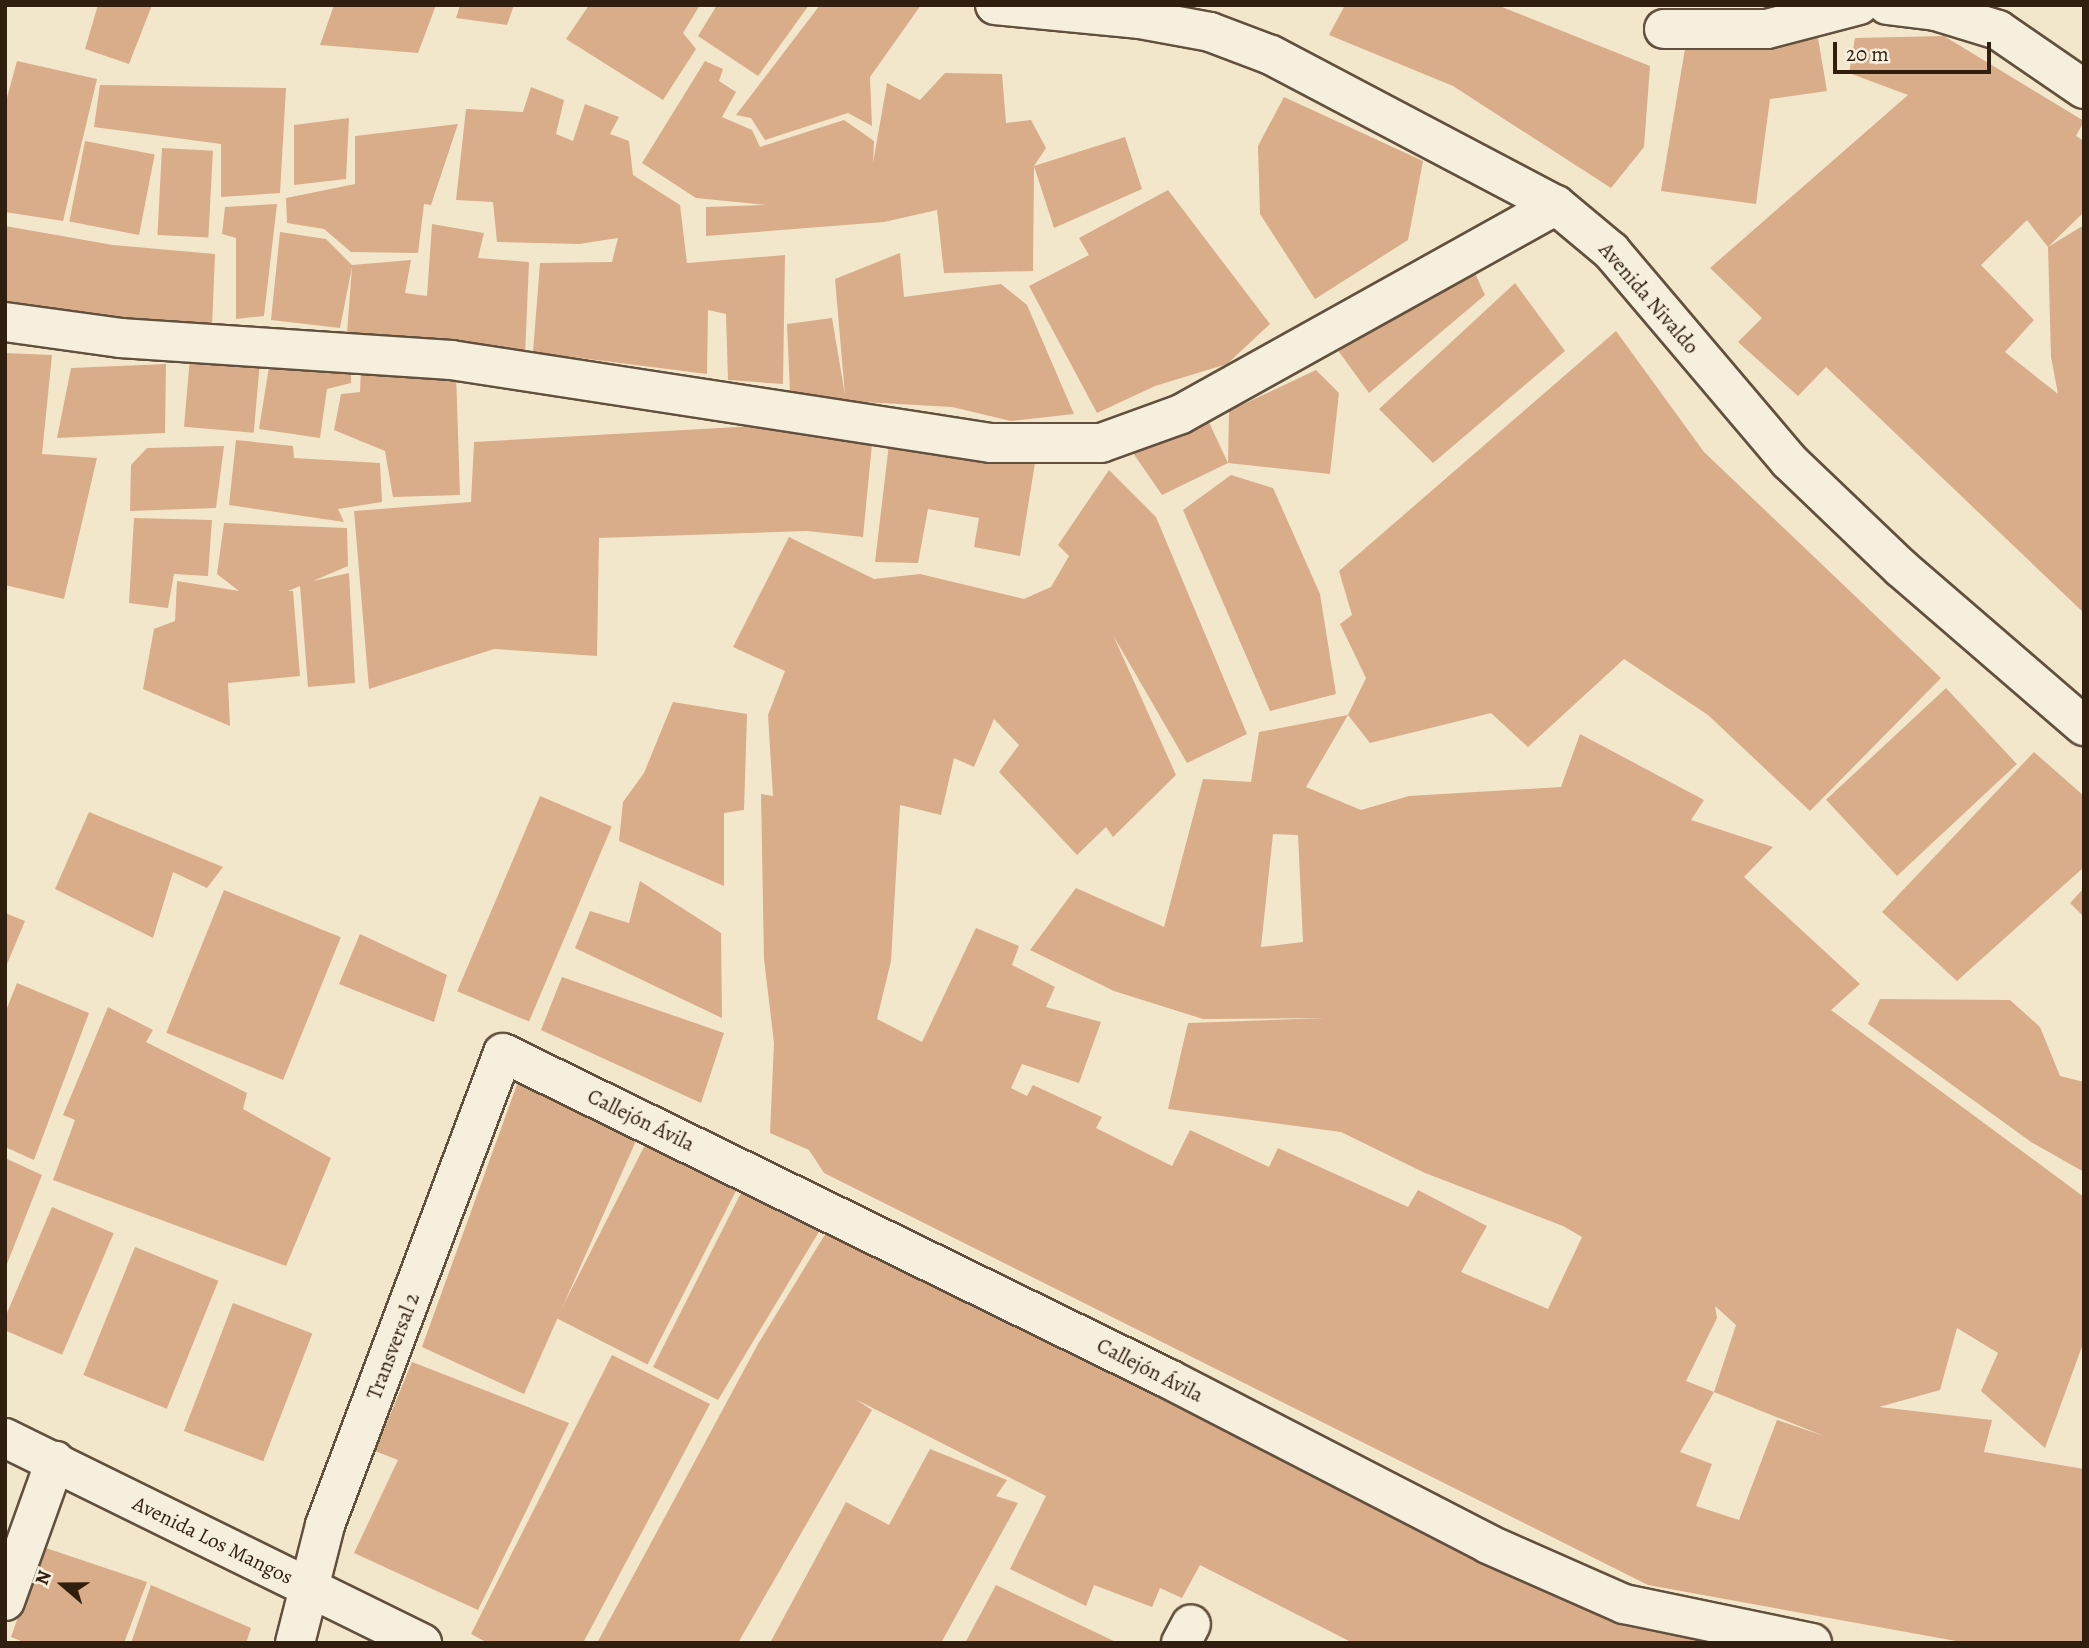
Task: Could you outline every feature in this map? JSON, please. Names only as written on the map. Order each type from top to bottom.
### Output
[{"type":"street","name":"Avenida Nivaldo","points":[[995,5],[1140,19],[1210,32],[1271,55],[1556,205],[1611,251],[1788,461],[1901,568],[2084,726]]},
{"type":"street","points":[[1664,29],[1767,29],[1859,5]]},
{"type":"street","points":[[1887,5],[1936,11],[1998,30],[2084,89]]},
{"type":"street","points":[[5,322],[120,338],[450,360],[990,443],[1101,443],[1181,414],[1556,205]]},
{"type":"street","name":"Transversal 2","points":[[295,1643],[325,1525],[503,1053]]},
{"type":"street","name":"Callejón Ávila","points":[[503,1053],[1169,1379],[1488,1544],[1624,1604],[1812,1643]]},
{"type":"street","name":"Avenida Los Mangos","points":[[5,1438],[422,1643]]},
{"type":"street","points":[[5,1601],[55,1461]]},
{"type":"building","points":[[98,5],[152,5],[129,64],[85,49]]},
{"type":"building","points":[[334,5],[436,5],[418,53],[320,45]]},
{"type":"building","points":[[460,5],[514,5],[507,25],[456,18]]},
{"type":"building","points":[[589,5],[700,5],[683,33],[696,49],[663,100],[566,39]]},
{"type":"building","points":[[717,5],[809,5],[758,76],[698,36]]},
{"type":"building","points":[[820,5],[921,5],[870,77],[872,126],[848,113],[765,140],[751,118],[736,115]]},
{"type":"building","points":[[1345,5],[1497,5],[1650,66],[1644,147],[1611,188],[1453,86],[1329,35]]},
{"type":"building","points":[[1944,36],[2084,121],[2076,136],[2084,141],[2084,212],[2048,247],[2084,225],[2084,613],[1826,367],[1798,396],[1738,342],[1762,318],[1710,268],[1908,95],[1849,73],[1855,38]],"holes":[[[2027,220],[2048,247],[2051,357],[2058,394],[2005,352],[2034,320],[1981,265]]]},
{"type":"building","points":[[1818,38],[1827,91],[1770,99],[1756,204],[1661,191],[1686,43]]},
{"type":"building","points":[[17,61],[97,79],[63,221],[5,212],[5,105]]},
{"type":"building","points":[[705,61],[723,69],[719,81],[736,92],[722,117],[752,130],[760,147],[844,120],[874,141],[873,163],[887,83],[920,100],[945,73],[1002,74],[1006,123],[1031,120],[1046,148],[1034,166],[1033,271],[944,273],[937,210],[884,222],[706,236],[706,207],[766,205],[696,198],[642,163]]},
{"type":"building","points":[[100,85],[286,88],[280,193],[221,197],[221,144],[94,127]]},
{"type":"building","points":[[531,87],[564,100],[556,134],[573,141],[585,104],[619,117],[610,134],[629,141],[633,175],[680,205],[687,263],[785,255],[783,384],[728,380],[726,314],[708,310],[707,374],[533,352],[540,263],[612,262],[618,238],[579,244],[497,242],[493,202],[456,200],[466,109],[523,112]]},
{"type":"building","points":[[1284,97],[1423,161],[1408,240],[1315,299],[1260,214],[1258,146]]},
{"type":"building","points":[[349,118],[346,179],[294,185],[294,125]]},
{"type":"building","points":[[458,124],[431,205],[424,204],[418,253],[351,252],[324,229],[287,223],[286,198],[355,184],[355,136]]},
{"type":"building","points":[[1125,137],[1142,189],[1054,228],[1034,166]]},
{"type":"building","points":[[85,141],[155,155],[139,235],[69,221]]},
{"type":"building","points":[[162,148],[213,151],[208,238],[157,235]]},
{"type":"building","points":[[1168,190],[1270,324],[1227,364],[1155,386],[1097,413],[1029,286],[1089,255],[1079,238]]},
{"type":"building","points":[[277,204],[264,316],[236,319],[236,238],[222,234],[225,207]]},
{"type":"building","points":[[432,224],[484,233],[478,258],[529,262],[525,356],[347,333],[352,267],[340,328],[271,320],[280,232],[326,239],[352,265],[411,260],[405,293],[427,296]]},
{"type":"building","points":[[5,226],[113,245],[215,254],[212,327],[5,307]]},
{"type":"building","points":[[900,253],[904,297],[1001,284],[1027,305],[1074,414],[1011,421],[952,407],[845,401],[790,392],[787,324],[832,318],[845,395],[835,279]]},
{"type":"building","points":[[1473,269],[1485,295],[1369,393],[1334,345]]},
{"type":"building","points":[[1515,283],[1565,351],[1433,463],[1379,409]]},
{"type":"building","points":[[1616,331],[1704,452],[1941,678],[1810,811],[1708,715],[1624,659],[1528,747],[1491,713],[1370,743],[1348,715],[1366,678],[1340,624],[1352,615],[1339,571]]},
{"type":"building","points":[[5,353],[52,355],[42,454],[97,458],[64,599],[5,585]]},
{"type":"building","points":[[190,358],[260,364],[254,433],[184,427]]},
{"type":"building","points":[[270,361],[351,369],[351,383],[327,389],[320,438],[259,429]]},
{"type":"building","points":[[166,364],[165,433],[57,438],[71,368]]},
{"type":"building","points":[[361,369],[456,372],[460,495],[393,497],[385,451],[334,430],[341,394],[360,392]]},
{"type":"building","points":[[1316,370],[1339,393],[1330,474],[1228,463],[1229,411]]},
{"type":"building","points":[[1206,416],[1228,463],[1162,495],[1131,450]]},
{"type":"building","points":[[772,425],[872,444],[863,537],[807,531],[599,538],[597,656],[494,649],[369,689],[354,511],[471,502],[474,442]]},
{"type":"building","points":[[236,440],[293,446],[294,458],[380,463],[382,502],[338,509],[344,522],[229,505]]},
{"type":"building","points":[[889,444],[1035,463],[1020,556],[974,547],[979,518],[928,509],[918,563],[875,562]]},
{"type":"building","points":[[224,446],[216,508],[130,511],[131,465],[147,448]]},
{"type":"building","points":[[1109,470],[1156,517],[1247,734],[1187,763],[1113,635],[1176,775],[1113,837],[1106,827],[1077,855],[999,772],[1019,745],[994,719],[974,767],[954,758],[941,815],[900,805],[891,961],[877,1019],[922,1042],[976,928],[1019,946],[1012,965],[1055,987],[1046,1007],[1101,1022],[1079,1083],[1022,1064],[1011,1088],[1027,1096],[1033,1085],[1102,1117],[1096,1128],[1172,1166],[1190,1130],[1269,1167],[1278,1148],[1408,1207],[1418,1190],[1487,1226],[1461,1272],[1548,1309],[1582,1237],[1563,1226],[1425,1173],[1341,1132],[1168,1109],[1188,1023],[1327,1018],[1203,1019],[1114,991],[1030,950],[1076,888],[1164,927],[1203,779],[1251,782],[1259,732],[1348,715],[1306,787],[1361,810],[1409,796],[1561,787],[1580,734],[1704,800],[1691,820],[1773,847],[1744,877],[1860,984],[1831,1010],[2084,1197],[2084,1341],[2045,1448],[1981,1391],[1998,1353],[1957,1328],[1940,1390],[1879,1407],[1992,1420],[1984,1452],[2084,1469],[2084,1643],[1967,1643],[1648,1585],[824,1173],[809,1150],[770,1133],[774,1043],[764,959],[761,794],[773,796],[768,715],[785,671],[733,647],[789,537],[874,579],[920,574],[1024,599],[1051,587],[1069,556],[1058,545]],"holes":[[[1273,834],[1298,835],[1303,942],[1261,947]],[[1715,1306],[1736,1325],[1714,1392],[1686,1381],[1717,1318]],[[1714,1392],[1824,1436],[1777,1420],[1739,1520],[1696,1506],[1712,1464],[1680,1452]]]},
{"type":"building","points":[[1231,475],[1273,488],[1320,594],[1336,694],[1270,711],[1183,510]]},
{"type":"building","points":[[134,518],[212,520],[208,576],[174,574],[168,608],[129,603]]},
{"type":"building","points":[[224,523],[347,528],[348,566],[313,581],[349,573],[355,683],[308,687],[300,586],[288,591],[293,591],[300,676],[228,683],[230,726],[143,689],[154,629],[175,621],[177,581],[239,591],[217,574]]},
{"type":"building","points":[[1946,688],[2017,764],[1897,876],[1826,800]]},
{"type":"building","points":[[673,702],[747,714],[744,810],[724,813],[724,886],[619,841],[623,802],[644,773]]},
{"type":"building","points":[[2034,752],[2084,796],[2084,867],[1957,981],[1882,912]]},
{"type":"building","points":[[540,796],[612,826],[529,1022],[457,991]]},
{"type":"building","points":[[89,812],[223,867],[207,888],[173,872],[153,938],[55,889]]},
{"type":"building","points":[[640,881],[721,933],[722,1018],[575,948],[590,911],[629,923]]},
{"type":"building","points":[[2084,888],[2084,917],[2070,903]]},
{"type":"building","points":[[224,890],[341,937],[283,1080],[166,1033]]},
{"type":"building","points":[[5,913],[25,921],[5,969]]},
{"type":"building","points":[[360,934],[447,975],[434,1022],[339,984]]},
{"type":"building","points":[[562,977],[724,1033],[701,1103],[541,1030]]},
{"type":"building","points":[[17,983],[89,1013],[34,1160],[5,1147],[5,1013]]},
{"type":"building","points":[[1880,999],[2010,1000],[2040,1027],[2060,1076],[2084,1082],[2084,1172],[2031,1142],[1868,1024]]},
{"type":"building","points":[[108,1007],[153,1030],[146,1042],[247,1093],[243,1109],[331,1158],[286,1266],[53,1180],[75,1120],[63,1115]]},
{"type":"building","points":[[519,1079],[639,1134],[524,1394],[422,1347]]},
{"type":"building","points":[[647,1141],[738,1187],[648,1365],[557,1318]]},
{"type":"building","points":[[5,1158],[42,1175],[5,1269]]},
{"type":"building","points":[[743,1189],[823,1225],[718,1400],[653,1367]]},
{"type":"building","points":[[52,1207],[114,1233],[62,1355],[5,1330],[5,1318]]},
{"type":"building","points":[[829,1228],[1727,1643],[1353,1643],[1200,1565],[1182,1598],[1160,1588],[1152,1607],[1094,1585],[1086,1606],[1010,1569],[1046,1496],[855,1399],[872,1410],[738,1643],[597,1643],[758,1344]]},
{"type":"building","points":[[135,1247],[218,1281],[167,1409],[83,1375]]},
{"type":"building","points":[[233,1303],[312,1333],[263,1461],[184,1431]]},
{"type":"building","points":[[612,1355],[710,1404],[583,1643],[488,1643],[471,1634]]},
{"type":"building","points":[[412,1362],[569,1423],[478,1610],[354,1553],[398,1460],[375,1451]]},
{"type":"building","points":[[930,1449],[1007,1480],[996,1496],[1018,1503],[941,1643],[770,1643],[846,1502],[889,1525]]},
{"type":"building","points":[[43,1547],[147,1582],[124,1643],[26,1643],[11,1637]]},
{"type":"building","points":[[151,1585],[251,1628],[246,1643],[131,1643]]},
{"type":"building","points":[[996,1585],[1118,1643],[965,1643]]}]
